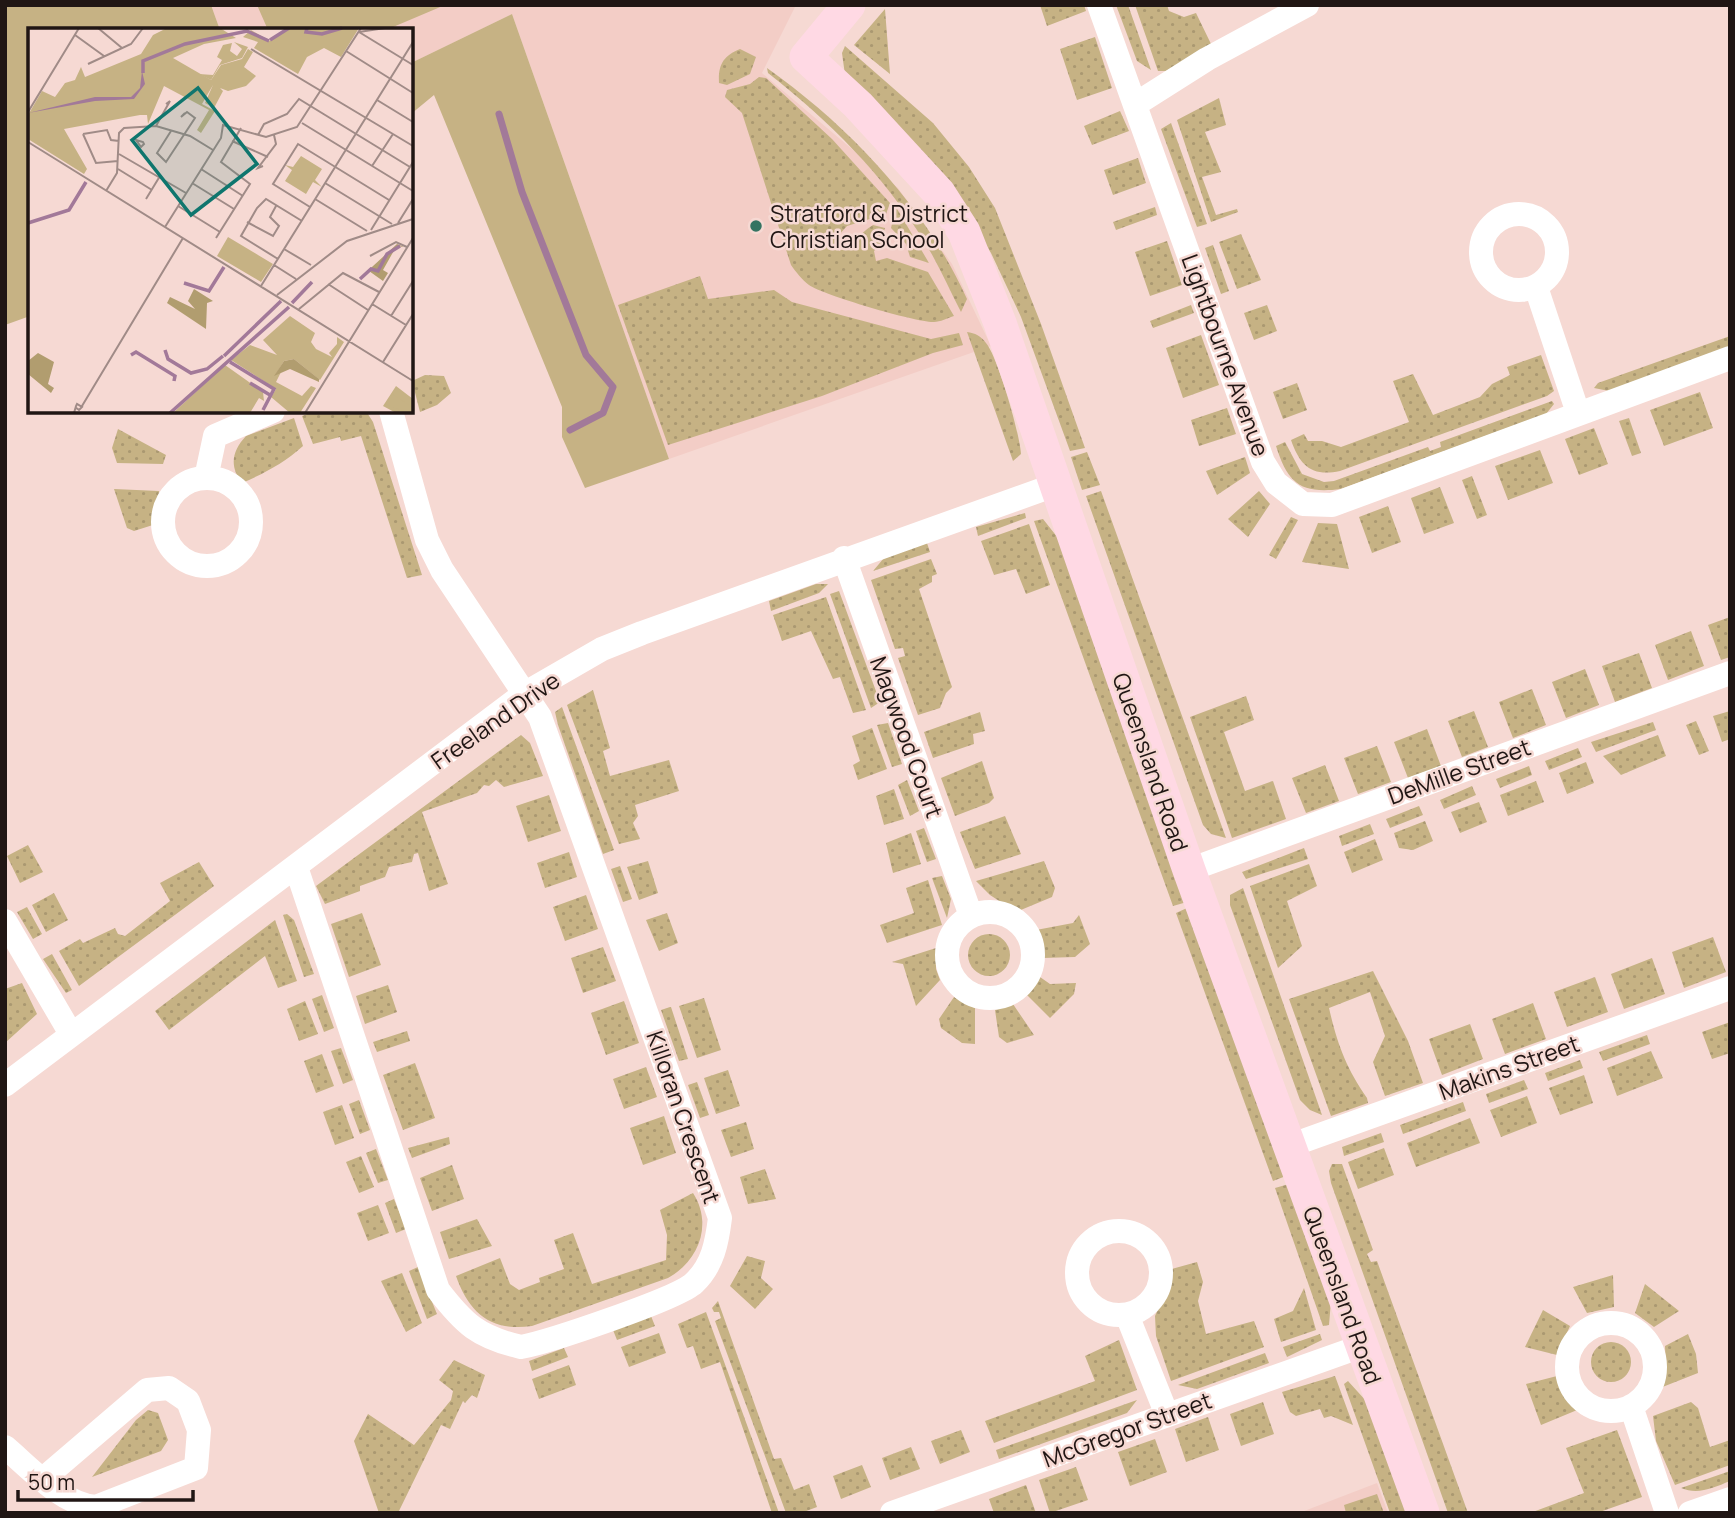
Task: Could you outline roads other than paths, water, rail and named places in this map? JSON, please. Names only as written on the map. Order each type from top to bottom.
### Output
[{"type":"street","name":"Queensland Road","points":[[849,5],[806,57],[858,105],[939,193],[964,232],[1000,323],[1189,870],[1423,1513]]},
{"type":"street","name":"Lightbourne Avenue","points":[[1098,5],[1136,104],[1263,462],[1276,483],[1303,504],[1332,505],[1730,358]]},
{"type":"street","points":[[1136,104],[1207,59],[1307,5]]},
{"type":"street","points":[[1536,286],[1578,413]]},
{"type":"street","points":[[206,478],[215,436],[268,413]]},
{"type":"street","name":"Killoran Crescent","points":[[296,867],[438,1290],[462,1321],[498,1342],[521,1347],[661,1300],[693,1284],[706,1268],[717,1245],[720,1218],[540,717],[442,570],[427,540],[392,413]]},
{"type":"street","name":"Freeland Drive","points":[[5,1085],[524,694],[612,645],[844,558],[1055,485]]},
{"type":"street","name":"Magwood Court","points":[[844,558],[971,916]]},
{"type":"street","name":"DeMille Street","points":[[1189,870],[1730,673]]},
{"type":"street","points":[[5,921],[71,1034]]},
{"type":"street","name":"Makins Street","points":[[1289,1146],[1730,988]]},
{"type":"street","points":[[1127,1315],[1167,1415]]},
{"type":"street","name":"McGregor Street","points":[[892,1513],[1362,1346]]},
{"type":"street","points":[[5,1447],[43,1479],[80,1505],[96,1507],[196,1468],[199,1430],[188,1401],[169,1388],[147,1390],[43,1479]]},
{"type":"street","points":[[1631,1406],[1667,1513]]},
{"type":"street","points":[[1690,1513],[1730,1499]]},
{"type":"waterway","points":[[499,114],[522,192],[586,355],[613,387],[603,413],[570,430]]},
{"type":"place","name":"Stratford & District Christian School","points":[[756,226]]}]
